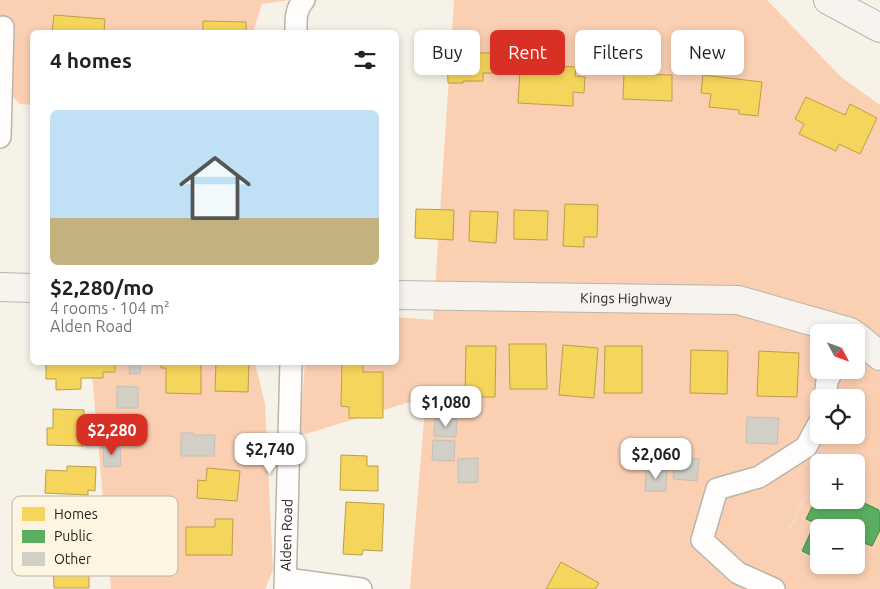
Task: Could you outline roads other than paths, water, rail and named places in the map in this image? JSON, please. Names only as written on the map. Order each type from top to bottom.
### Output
[{"type":"street","points":[[828,0],[880,28]]},
{"type":"street","points":[[296,30],[296,17],[303,1]]},
{"type":"street","points":[[0,137],[3,27]]},
{"type":"street","points":[[0,287],[30,288]]},
{"type":"street","name":"Kings Highway","points":[[399,295],[738,300],[822,324]]},
{"type":"street","points":[[865,351],[873,364]]},
{"type":"street","name":"Alden Road","points":[[286,584],[291,365]]},
{"type":"street","points":[[774,589],[738,573],[702,540],[718,489],[760,477],[806,447],[810,440]]},
{"type":"street","points":[[286,584],[361,589]]}]
